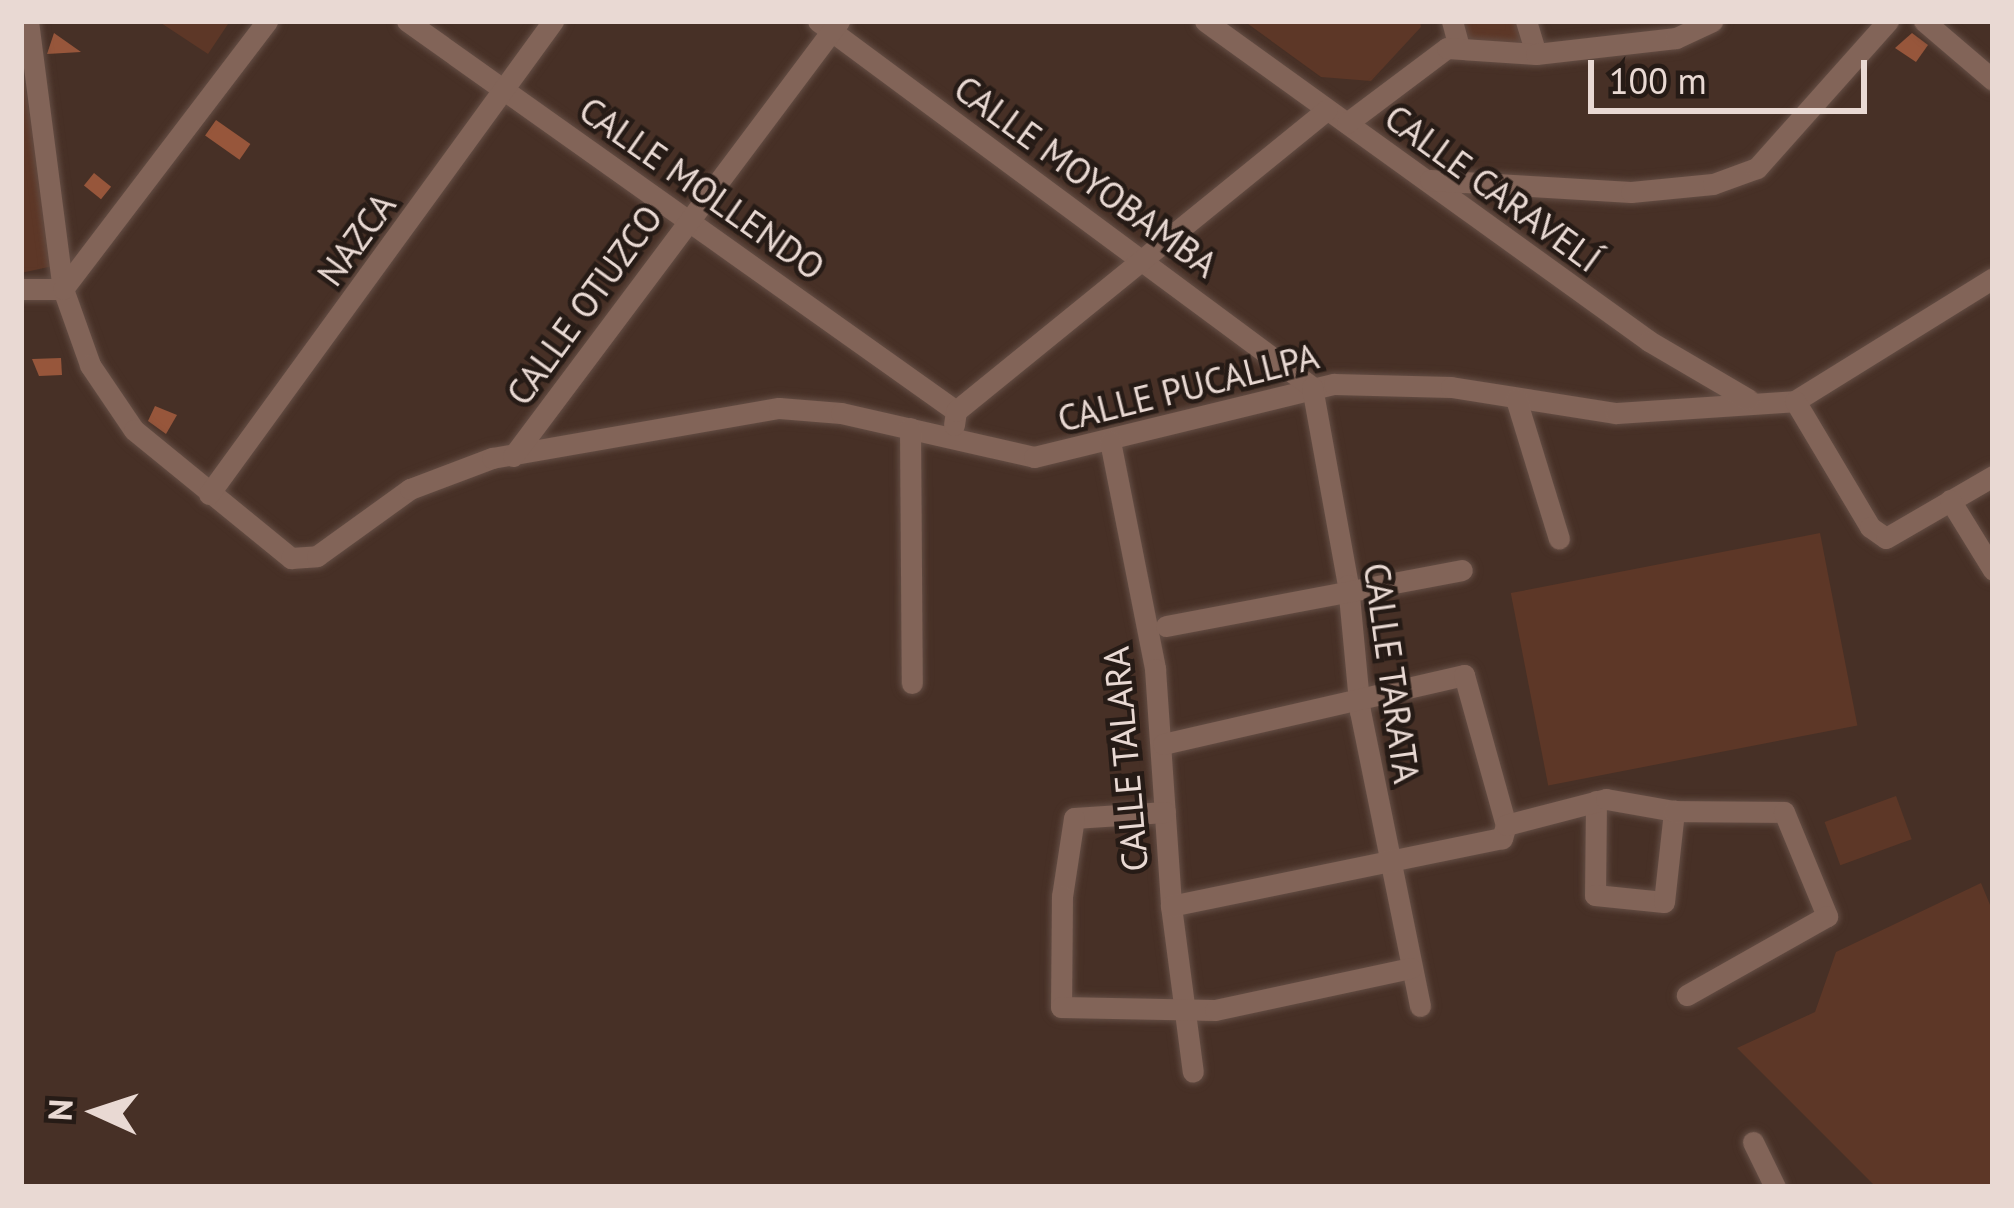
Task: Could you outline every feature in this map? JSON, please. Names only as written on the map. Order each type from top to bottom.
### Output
[{"type":"street","points":[[63,289],[267,21]]},
{"type":"street","name":"CALLE MOLLENDO","points":[[407,21],[956,411]]},
{"type":"street","name":"NAZCA","points":[[208,494],[554,21]]},
{"type":"street","name":"CALLE CARAVELÍ","points":[[1205,21],[1649,341],[1748,399]]},
{"type":"street","points":[[1452,21],[1459,47]]},
{"type":"street","points":[[1526,21],[1536,54]]},
{"type":"street","points":[[1347,123],[1447,48],[1536,54],[1676,38],[1712,21]]},
{"type":"street","points":[[1430,180],[1631,191],[1713,184],[1757,168],[1888,21]]},
{"type":"street","points":[[1924,21],[1993,80]]},
{"type":"street","name":"CALLE OTUZCO","points":[[514,456],[829,24]]},
{"type":"street","name":"CALLE MOYOBAMBA","points":[[829,24],[1312,387]]},
{"type":"street","points":[[32,25],[63,289],[90,365],[123,415],[208,494]]},
{"type":"street","points":[[951,437],[956,411],[1327,110]]},
{"type":"street","points":[[1993,278],[1796,401],[1870,527],[1886,538],[1993,476]]},
{"type":"street","points":[[21,289],[63,289]]},
{"type":"street","name":"CALLE PUCALLPA","points":[[208,494],[281,552],[306,559],[410,489],[514,456],[778,408],[910,428],[1034,457],[1312,387],[1404,383],[1616,412],[1748,399],[1796,401]]},
{"type":"street","name":"CALLE TARATA","points":[[1312,387],[1346,593],[1358,700],[1420,1006]]},
{"type":"street","points":[[1516,399],[1558,539]]},
{"type":"street","points":[[910,428],[912,683]]},
{"type":"street","name":"CALLE TALARA","points":[[1110,441],[1163,744],[1172,906],[1193,1072]]},
{"type":"street","points":[[1950,500],[1993,570]]},
{"type":"street","points":[[1166,626],[1462,570]]},
{"type":"street","points":[[1163,744],[1466,676],[1506,825],[1502,838],[1172,906]]},
{"type":"street","points":[[1506,825],[1596,802],[1674,811],[1784,812],[1827,916],[1687,995]]},
{"type":"street","points":[[1596,802],[1590,890],[1617,897],[1665,900],[1674,811]]},
{"type":"street","points":[[1166,812],[1074,818],[1062,896],[1061,1007],[1185,1010],[1412,968]]},
{"type":"street","points":[[1753,1142],[1775,1187]]},
{"type":"shaded area","points":[[158,21],[230,21],[208,54]]},
{"type":"shaded area","points":[[1244,21],[1420,21],[1421,27],[1371,81],[1321,77]]},
{"type":"shaded area","points":[[1459,21],[1520,21],[1528,47],[1468,40]]},
{"type":"shaded area","points":[[21,58],[53,266],[21,273]]},
{"type":"shaded area","points":[[1820,533],[1857,725],[1548,786],[1511,593]]},
{"type":"shaded area","points":[[1896,796],[1912,839],[1840,865],[1825,822]]},
{"type":"shaded area","points":[[1981,883],[1993,912],[1993,1187],[1876,1187],[1737,1048],[1815,1012],[1836,952]]},
{"type":"building","points":[[54,33],[81,52],[47,54]]},
{"type":"building","points":[[1912,33],[1928,45],[1916,62],[1895,48]]},
{"type":"building","points":[[216,120],[250,144],[240,160],[205,136]]},
{"type":"building","points":[[94,173],[111,187],[101,199],[84,185]]},
{"type":"building","points":[[61,358],[62,375],[39,376],[32,359]]},
{"type":"building","points":[[155,406],[177,415],[166,434],[148,421]]}]
